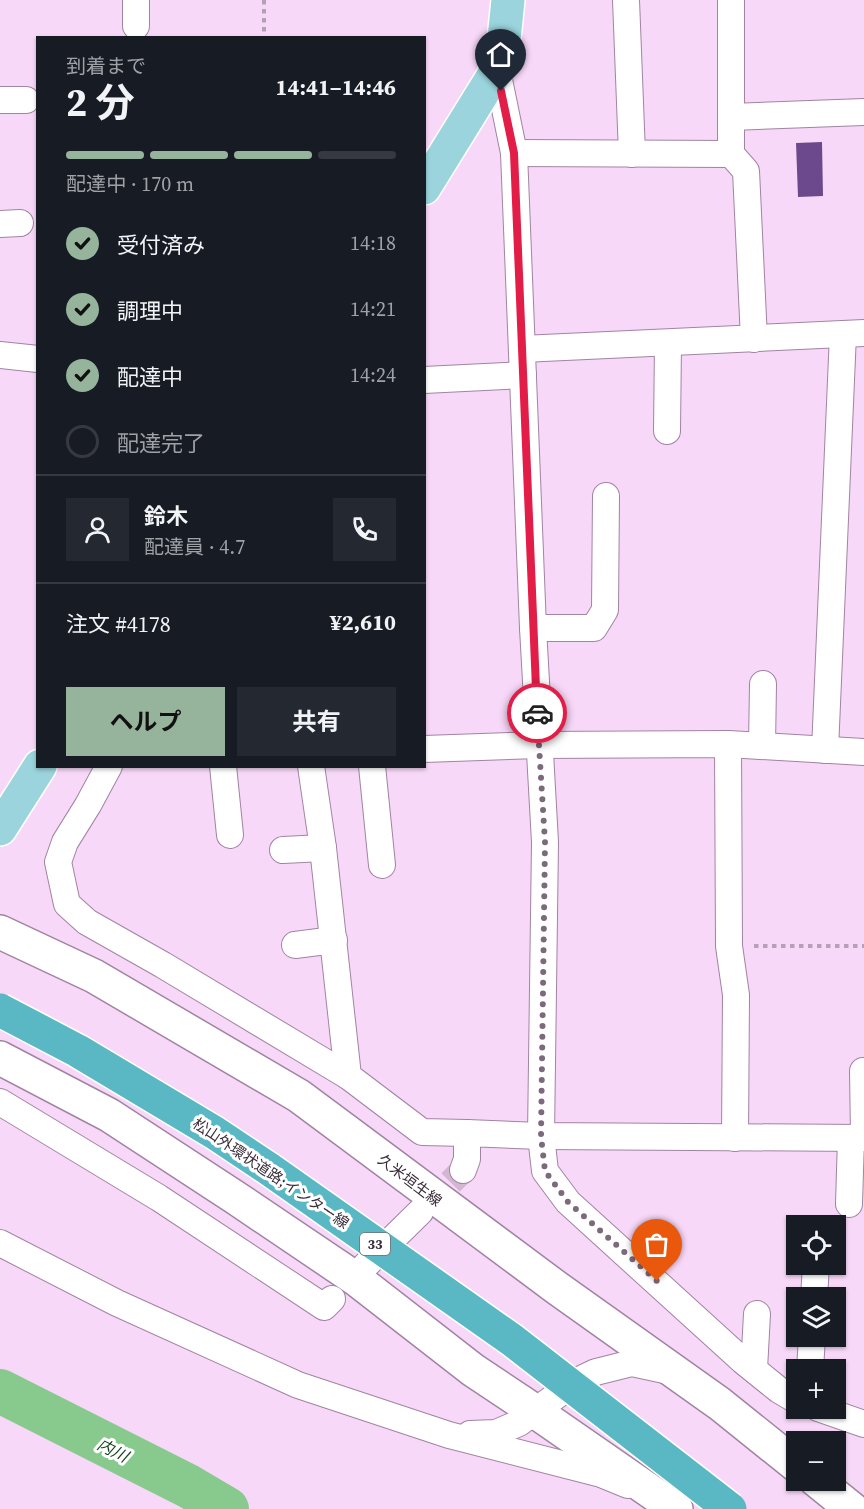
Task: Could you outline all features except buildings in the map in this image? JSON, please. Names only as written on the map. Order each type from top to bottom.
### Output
[{"type":"highway","name":"松山外環状道路;インター線","points":[[0,1010],[78,1051],[216,1133],[269,1169],[512,1340],[730,1509]]},
{"type":"main road","points":[[426,185],[496,70],[502,49],[508,0]]},
{"type":"main road","points":[[0,829],[39,768]]},
{"type":"main road","name":"久米垣生線","points":[[0,932],[94,976],[299,1096],[538,1274],[720,1404],[786,1457]]},
{"type":"main road","points":[[0,1058],[109,1115],[236,1198],[356,1279],[473,1370],[669,1504]]},
{"type":"main road","points":[[830,1491],[852,1509]]},
{"type":"street","points":[[136,0],[136,26]]},
{"type":"street","points":[[626,0],[632,153]]},
{"type":"street","points":[[731,0],[731,153],[746,171],[754,339]]},
{"type":"street","points":[[496,70],[514,153],[538,745],[545,842],[541,1136],[545,1171],[568,1202],[754,1369],[786,1394]]},
{"type":"street","points":[[0,100],[26,100]]},
{"type":"street","points":[[731,117],[864,112]]},
{"type":"street","points":[[514,153],[731,153]]},
{"type":"street","points":[[522,349],[854,334],[825,750]]},
{"type":"street","points":[[667,431],[668,343]]},
{"type":"street","points":[[0,355],[36,359]]},
{"type":"street","points":[[426,380],[523,375]]},
{"type":"street","points":[[533,628],[594,628],[605,610],[606,496]]},
{"type":"street","points":[[762,746],[763,684]]},
{"type":"street","points":[[426,749],[538,745],[728,744],[864,752]]},
{"type":"street","points":[[728,744],[729,946],[736,995],[735,1138]]},
{"type":"street","points":[[108,768],[65,842],[57,862],[67,904],[87,922],[348,1076],[422,1132],[541,1136],[860,1137]]},
{"type":"street","points":[[223,768],[230,835]]},
{"type":"street","points":[[311,768],[334,940],[348,1076]]},
{"type":"street","points":[[372,768],[382,865]]},
{"type":"street","points":[[283,850],[323,848]]},
{"type":"street","points":[[295,945],[334,940]]},
{"type":"street","points":[[849,1204],[860,1137],[863,1071]]},
{"type":"street","points":[[0,1102],[159,1198],[324,1307],[332,1299]]},
{"type":"street","points":[[463,1170],[467,1159],[467,1133]]},
{"type":"street","points":[[366,1265],[420,1212]]},
{"type":"street","points":[[0,1243],[117,1303],[298,1385],[449,1435],[601,1474],[669,1504]]},
{"type":"street","points":[[754,1369],[757,1314]]},
{"type":"street","points":[[449,1435],[496,1433],[536,1412],[575,1382],[596,1372],[632,1364],[675,1372]]},
{"type":"street","points":[[846,1418],[864,1424]]},
{"type":"path","points":[[264,0],[264,36]]},
{"type":"path","points":[[729,946],[864,946]]},
{"type":"waterway","name":"内川","points":[[0,1391],[188,1486],[227,1509]]},
{"type":"tunnel","points":[[423,1210],[463,1170]]},
{"type":"way so far","points":[[537,713],[545,842],[541,1136],[545,1171],[568,1202],[657,1281]]},
{"type":"route","points":[[501,91],[514,153],[537,713]]}]
